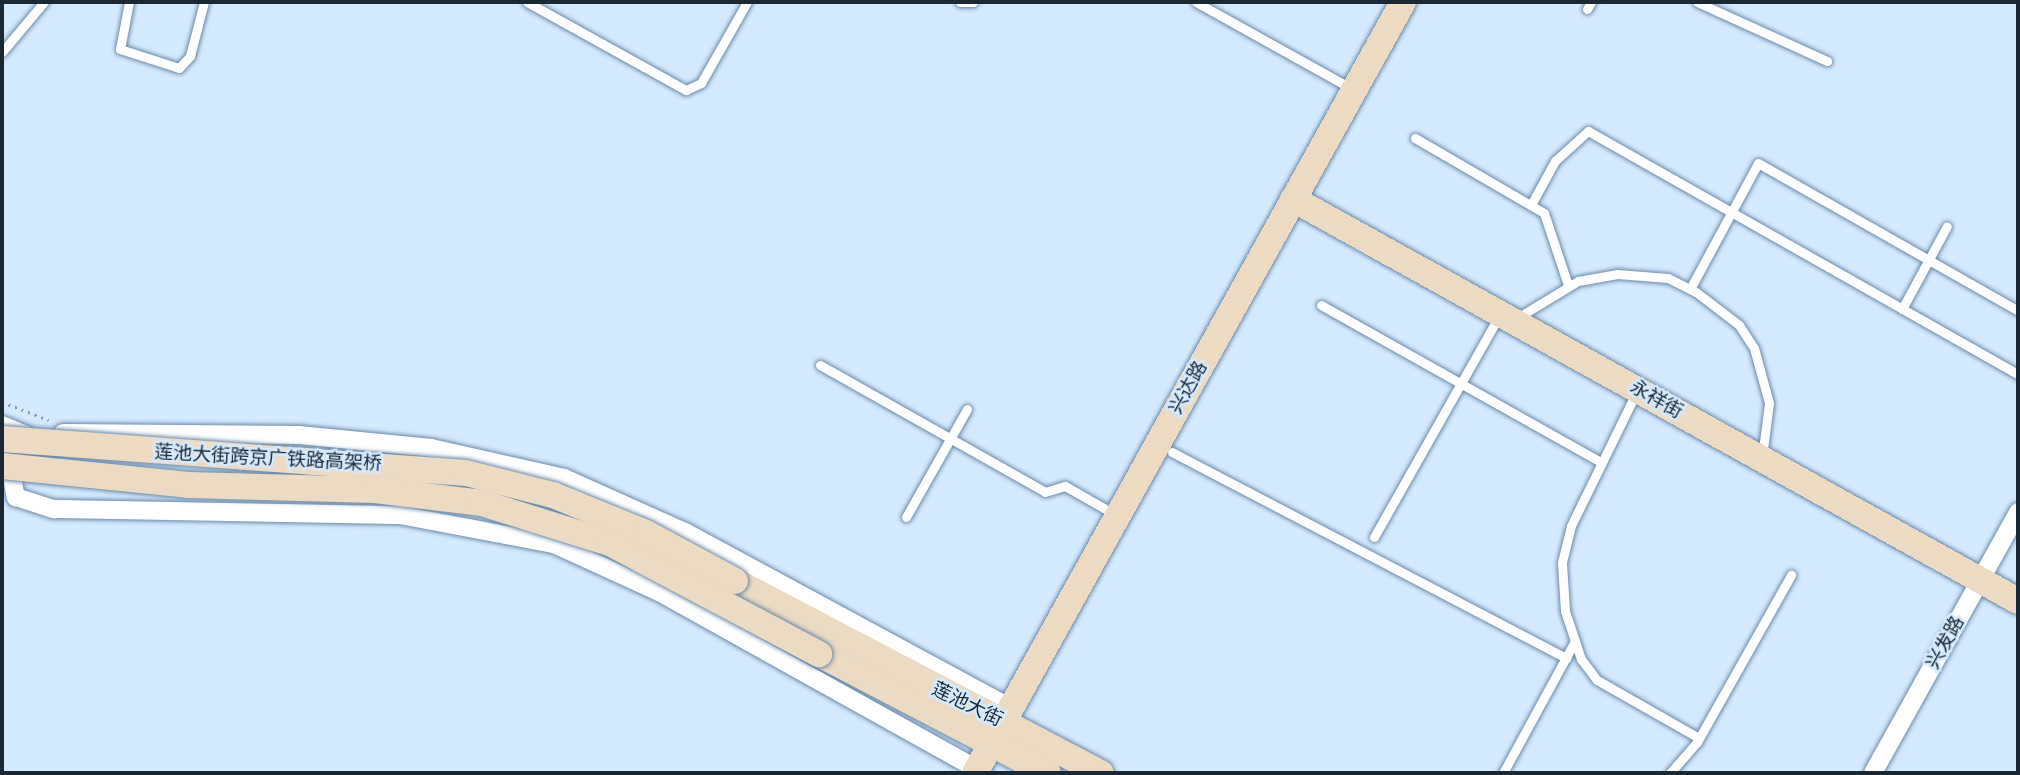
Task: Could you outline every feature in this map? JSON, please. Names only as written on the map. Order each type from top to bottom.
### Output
[{"type":"main road","name":"兴达路","points":[[997,746],[1172,452],[1301,203],[1354,90],[1403,2]]},
{"type":"main road","name":"兴达路","points":[[997,746],[1118,516],[1422,2]]},
{"type":"main road","name":"永祥街","points":[[1301,203],[2018,601]]},
{"type":"main road","name":"莲池大街跨京广铁路高架桥","points":[[2,439],[466,473],[553,495],[646,533],[827,645]]},
{"type":"main road","name":"莲池大街跨京广铁路高架桥","points":[[2,466],[188,485],[375,489],[482,503],[610,543],[827,645]]},
{"type":"main road","name":"莲池大街","points":[[827,645],[997,746],[1048,773]]},
{"type":"main road","name":"莲池大街","points":[[997,746],[1101,773]]},
{"type":"street","points":[[35,434],[299,435],[431,448],[564,478],[685,532],[997,746],[554,544],[400,515],[54,509],[16,498],[8,481],[9,452],[35,434]]},
{"type":"street","name":"兴发路","points":[[1873,773],[2018,512]]},
{"type":"lane","points":[[2,52],[44,2]]},
{"type":"lane","points":[[129,2],[120,49],[179,68],[190,56],[204,2]]},
{"type":"lane","points":[[527,2],[686,90],[701,83],[747,2]]},
{"type":"lane","points":[[960,2],[974,2]]},
{"type":"lane","points":[[1196,2],[1354,90]]},
{"type":"lane","points":[[1697,2],[1827,61]]},
{"type":"lane","points":[[1532,203],[1555,161],[1588,131],[2018,374]]},
{"type":"lane","points":[[1415,138],[1532,203],[1550,222],[1568,285]]},
{"type":"lane","points":[[1690,289],[1758,163],[2018,311]]},
{"type":"lane","points":[[1902,309],[1947,226]]},
{"type":"lane","points":[[1374,537],[1461,384],[1507,317],[1568,285],[1642,273],[1690,289],[1719,306],[1754,348],[1769,402],[1762,459]]},
{"type":"lane","points":[[1321,305],[1599,461]]},
{"type":"lane","points":[[820,365],[1045,492],[1065,486],[1118,516]]},
{"type":"lane","points":[[1638,390],[1599,461],[1562,563],[1561,587],[1575,642],[1597,680],[1699,738]]},
{"type":"lane","points":[[906,517],[967,409]]},
{"type":"lane","points":[[2,421],[35,434]]},
{"type":"lane","points":[[1172,452],[1566,658]]},
{"type":"lane","points":[[1671,773],[1699,738],[1791,575]]},
{"type":"lane","points":[[1503,773],[1575,642]]},
{"type":"path","points":[[2,402],[25,407],[70,433]]}]
